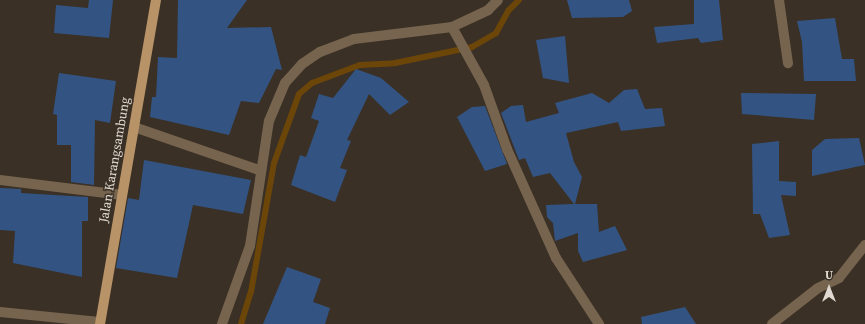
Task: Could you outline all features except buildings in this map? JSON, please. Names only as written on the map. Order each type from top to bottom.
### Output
[{"type":"main road","name":"Jalan Karangsambung","points":[[100,323],[156,0]]},
{"type":"street","points":[[222,324],[250,246],[259,170],[276,99],[302,64],[320,52],[354,39],[452,27],[488,10],[498,0]]},
{"type":"street","points":[[779,0],[788,63]]},
{"type":"street","points":[[452,27],[459,38],[465,56],[484,85],[507,149],[556,258],[598,324]]},
{"type":"street","points":[[134,127],[259,170]]},
{"type":"street","points":[[0,180],[122,195]]},
{"type":"street","points":[[772,324],[818,288],[839,278],[865,245]]},
{"type":"street","points":[[0,312],[100,323]]},
{"type":"waterway","points":[[241,324],[251,292],[274,163],[299,94],[312,83],[360,65],[395,63],[472,47],[496,33],[509,10],[519,0]]}]
